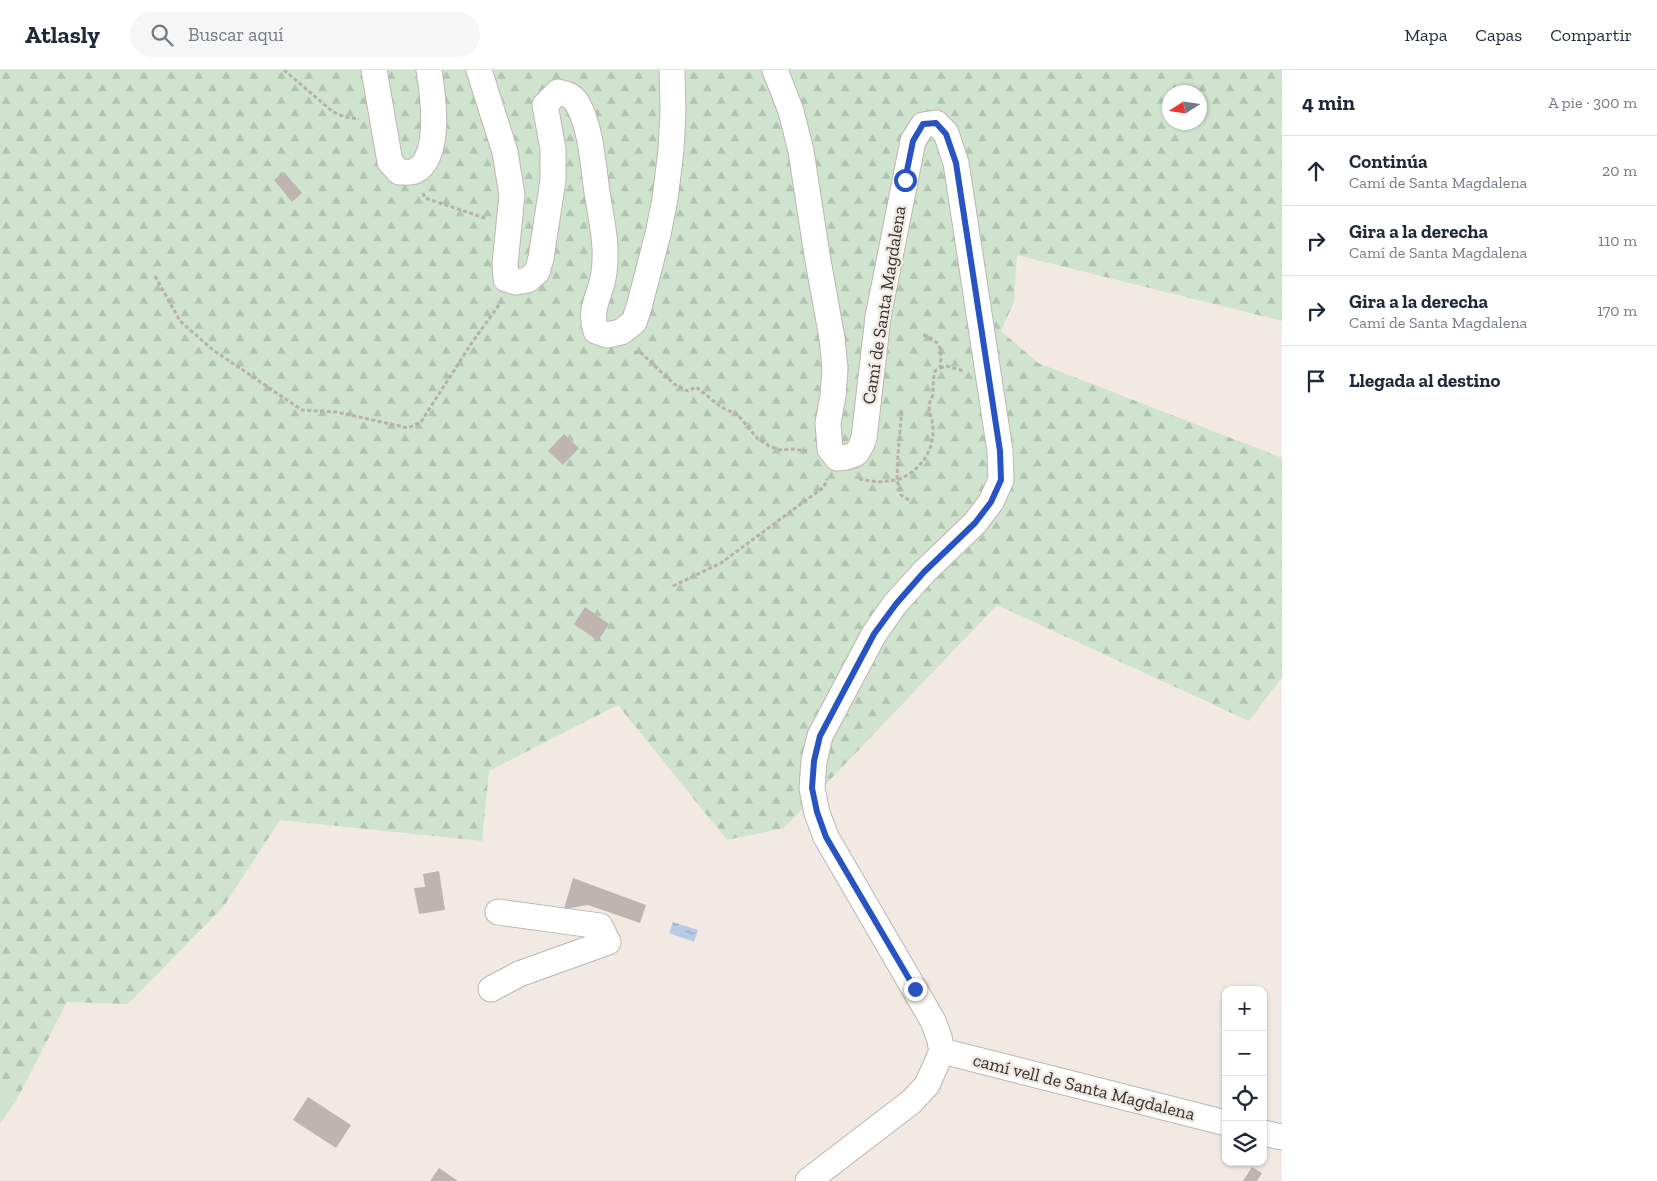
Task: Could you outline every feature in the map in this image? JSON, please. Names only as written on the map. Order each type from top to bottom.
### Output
[{"type":"street","points":[[374,70],[390,162],[399,172],[413,172],[423,166],[432,148],[433,94],[429,70]]},
{"type":"street","points":[[480,70],[505,152],[512,195],[505,264],[506,279],[516,282],[528,280],[537,272],[553,180],[553,149],[545,106],[558,92],[569,94],[577,102],[586,125],[603,234],[604,273],[594,305],[593,321],[596,331],[607,335],[621,332],[634,322],[658,234],[665,199],[672,130],[672,70]]},
{"type":"street","name":"Camí de Santa Magdalena","points":[[775,70],[791,111],[801,151],[818,264],[832,338],[835,368],[828,424],[833,448],[850,457],[859,452],[864,438],[878,317],[913,141],[923,124],[936,123],[946,134],[956,163],[1000,451],[1001,480],[991,502],[975,523],[924,572],[896,604],[874,634],[820,736],[814,761],[812,788],[817,812],[826,837],[933,1021],[942,1052]]},
{"type":"street","points":[[492,989],[519,974],[608,942],[600,926],[498,912]]},
{"type":"street","points":[[808,1181],[911,1102],[927,1085],[942,1052]]},
{"type":"street","name":"camí vell de Santa Magdalena","points":[[942,1052],[1222,1122]]},
{"type":"street","points":[[1267,1134],[1282,1137]]},
{"type":"path","points":[[284,70],[333,112],[345,117],[359,119]]},
{"type":"path","points":[[413,172],[425,198],[509,226]]},
{"type":"path","points":[[155,276],[180,322],[213,350],[302,410],[337,412],[408,428],[421,422],[471,344],[516,282]]},
{"type":"path","points":[[621,332],[626,350],[631,354],[640,352],[679,388],[688,391],[696,387],[721,408],[738,415],[758,438],[769,446],[780,450],[809,450],[818,441],[833,448],[824,487],[721,563],[673,586]]},
{"type":"path","points":[[897,480],[907,476],[922,463],[930,450],[933,437],[933,424],[929,405],[933,396],[935,371],[940,368],[942,350],[937,340],[922,334]]},
{"type":"path","points":[[902,408],[897,480],[901,495],[908,500]]},
{"type":"green space","points":[[0,70],[1282,70],[1282,321],[1017,255],[1014,302],[1001,331],[1038,363],[1282,458],[1282,677],[1249,721],[997,605],[784,828],[727,840],[618,705],[489,771],[482,841],[280,820],[224,906],[128,1004],[67,1002],[16,1101],[0,1091]]},
{"type":"green space","points":[[0,1091],[16,1101],[0,1124]]},
{"type":"water","points":[[673,922],[698,930],[694,942],[669,933]]},
{"type":"building","points":[[284,172],[302,193],[292,202],[274,180]]},
{"type":"building","points":[[564,434],[579,448],[563,465],[548,451]]},
{"type":"building","points":[[585,607],[609,624],[598,641],[574,624]]},
{"type":"building","points":[[439,871],[445,910],[419,914],[414,888],[425,887],[423,874]]},
{"type":"building","points":[[573,878],[646,905],[640,923],[588,905],[564,909]]},
{"type":"building","points":[[308,1097],[351,1125],[336,1148],[293,1120]]},
{"type":"building","points":[[1252,1167],[1262,1173],[1257,1181],[1243,1181]]},
{"type":"building","points":[[439,1168],[458,1181],[430,1181]]},
{"type":"route","points":[[905,180],[913,141],[923,124],[936,123],[946,134],[956,163],[1000,451],[1001,480],[991,502],[975,523],[924,572],[896,604],[874,634],[833,708],[820,736],[814,761],[812,788],[817,812],[826,837],[915,989]]}]
